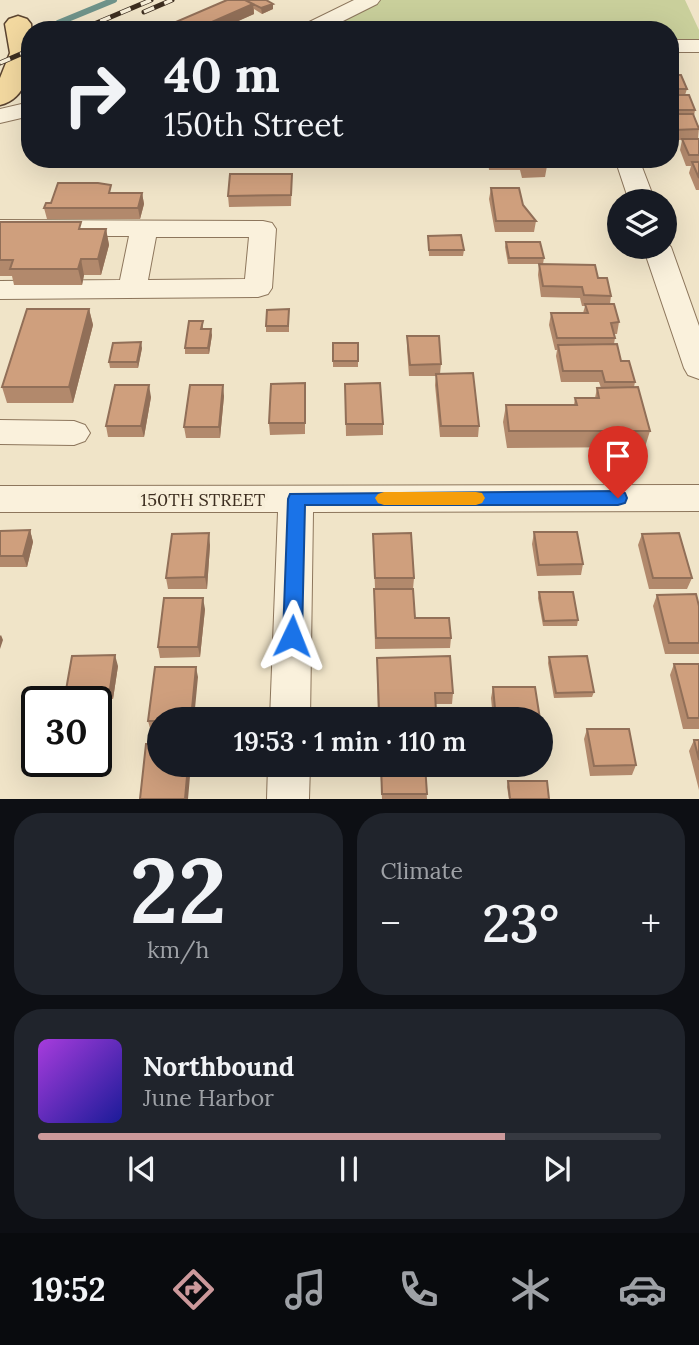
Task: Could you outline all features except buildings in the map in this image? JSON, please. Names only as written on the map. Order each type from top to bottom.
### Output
[{"type":"main road","points":[[11,23],[21,48]]},
{"type":"main road","points":[[0,97],[10,87],[21,58]]},
{"type":"street","points":[[327,21],[370,0]]},
{"type":"street","points":[[679,46],[699,46]]},
{"type":"street","points":[[0,116],[21,111]]},
{"type":"street","points":[[630,168],[638,189]]},
{"type":"street","points":[[0,228],[263,229],[258,288],[0,290]]},
{"type":"street","points":[[132,289],[144,228]]},
{"type":"street","points":[[661,259],[699,368]]},
{"type":"street","points":[[0,432],[74,433]]},
{"type":"street","name":"150TH STREET","points":[[0,499],[699,498]]},
{"type":"street","points":[[290,707],[296,499]]},
{"type":"street","points":[[288,799],[289,777]]},
{"type":"green space","points":[[370,0],[685,0],[699,30],[699,46],[679,46],[679,21],[327,21]]},
{"type":"waterway","points":[[63,21],[114,0]]},
{"type":"railway","points":[[101,21],[151,0]]},
{"type":"railway","points":[[144,12],[172,0]]},
{"type":"railway","points":[[0,63],[21,54]]},
{"type":"slow traffic","points":[[384,498],[476,498]]},
{"type":"route","points":[[292,636],[296,499],[618,498]]}]
